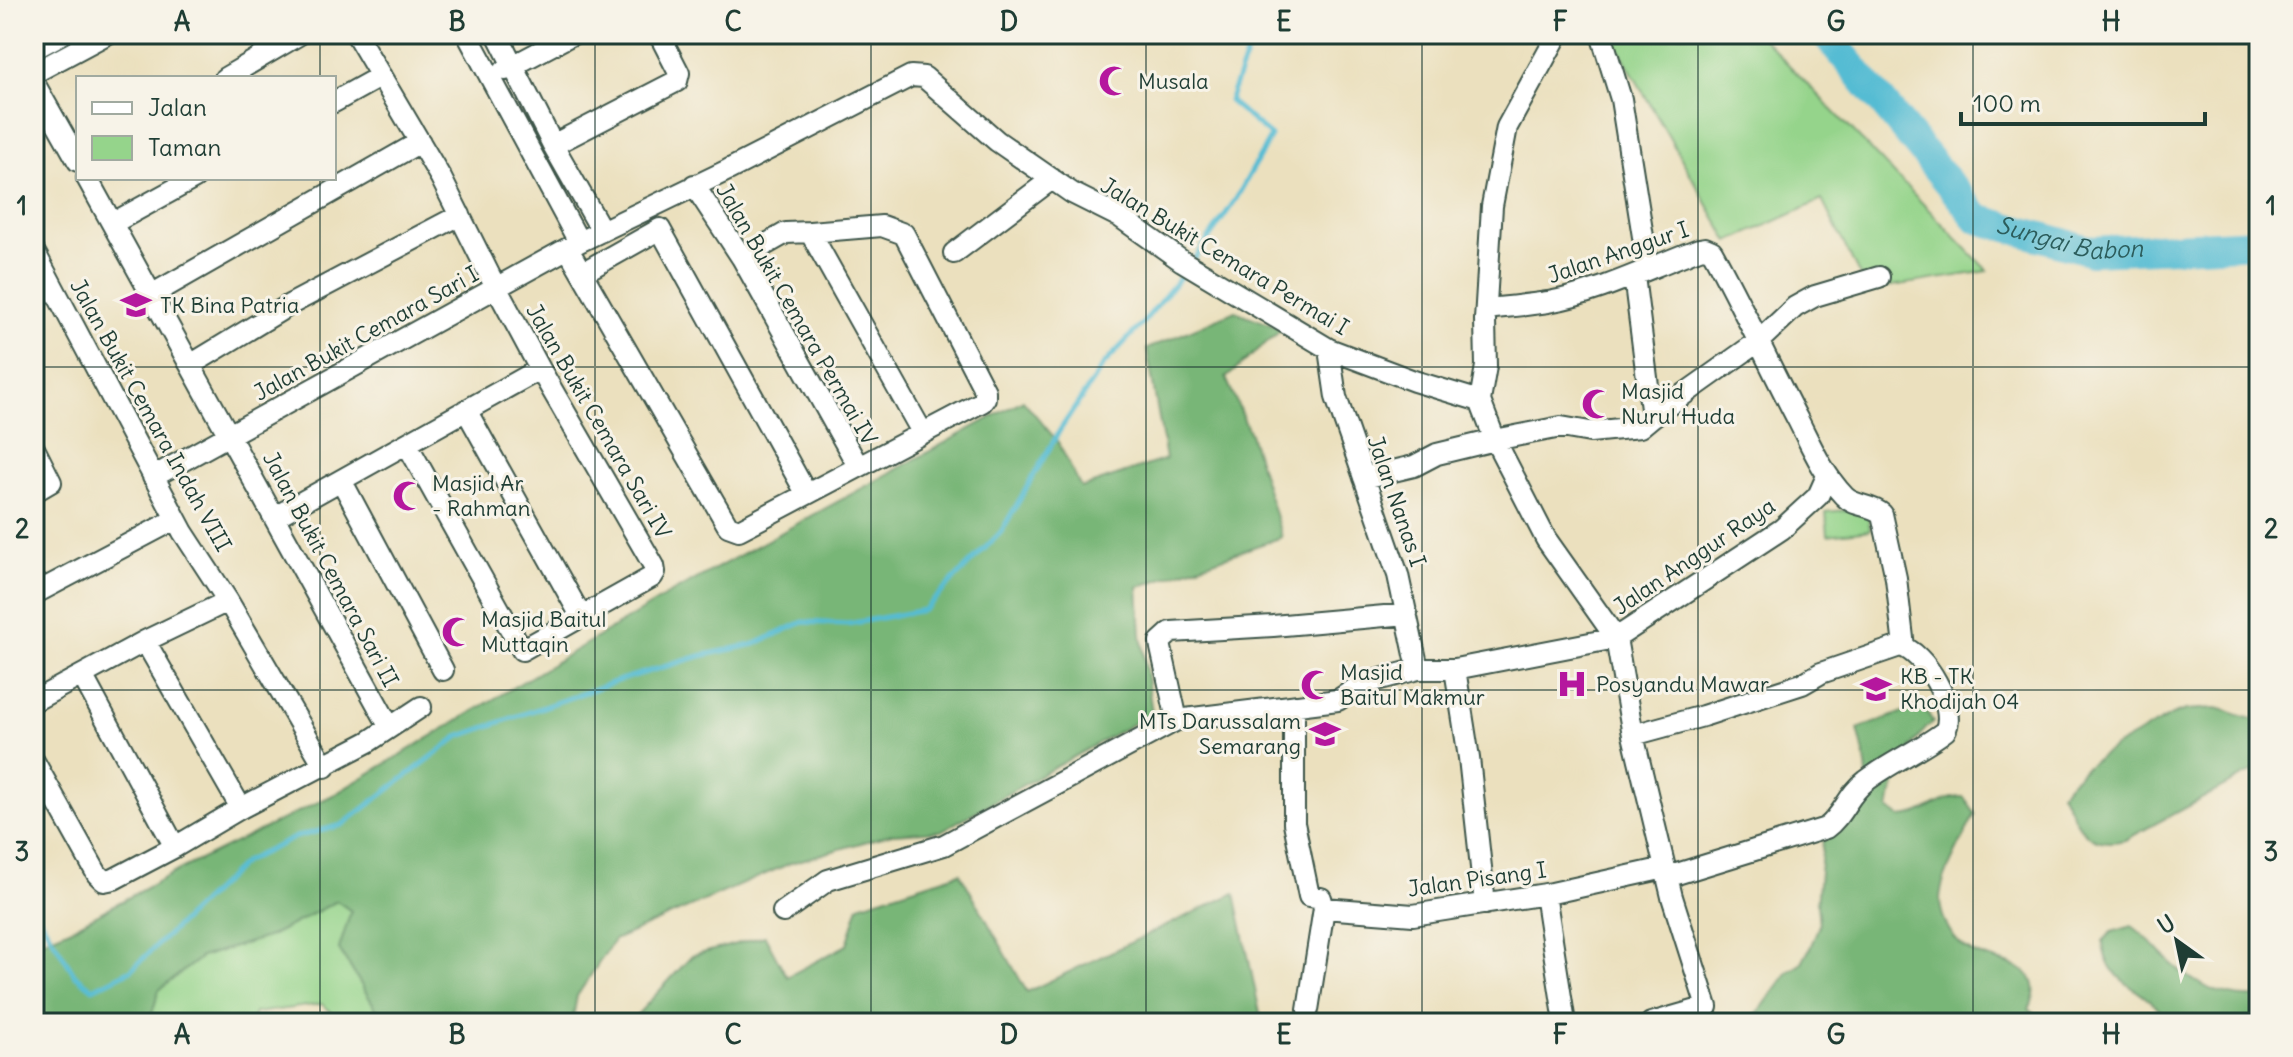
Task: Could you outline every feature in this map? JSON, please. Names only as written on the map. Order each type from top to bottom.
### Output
[{"type":"street","points":[[34,49],[62,34]]},
{"type":"street","points":[[34,73],[107,34]]},
{"type":"street","points":[[228,76],[273,41],[300,34]]},
{"type":"street","name":"Jalan Bukit Cemara Sari IV","points":[[356,34],[420,142],[540,369],[654,566],[652,577],[581,616]]},
{"type":"street","points":[[467,34],[574,245],[582,273],[728,526],[739,530],[985,398],[985,391],[904,234],[882,226],[786,233],[742,258]]},
{"type":"street","points":[[497,34],[553,145],[602,231]]},
{"type":"street","points":[[491,78],[573,34]]},
{"type":"street","points":[[553,145],[677,81],[679,73],[659,34]]},
{"type":"street","points":[[1558,34],[1507,127],[1492,206],[1486,366],[1480,401],[1495,440],[1546,539],[1616,638],[1633,735],[1666,872],[1707,1007],[1651,1023]]},
{"type":"street","points":[[1601,34],[1621,99],[1641,272],[1652,417]]},
{"type":"street","name":"Jalan Bukit Cemara Permai I","points":[[602,231],[917,75],[940,88],[997,141],[1052,179],[1098,208],[1120,217],[1190,265],[1329,349],[1414,381],[1480,401]]},
{"type":"street","points":[[336,101],[381,76]]},
{"type":"street","points":[[34,83],[76,157]]},
{"type":"street","points":[[153,294],[420,142]]},
{"type":"street","points":[[954,253],[1052,179]]},
{"type":"street","name":"Jalan Bukit Cemara Sari II","points":[[88,180],[231,434],[389,726]]},
{"type":"street","points":[[113,223],[191,180]]},
{"type":"street","name":"Jalan Bukit Cemara Permai IV","points":[[694,185],[742,258],[858,466]]},
{"type":"street","points":[[192,364],[291,304],[460,215]]},
{"type":"street","points":[[582,273],[660,229],[806,493]]},
{"type":"street","name":"Jalan Bukit Cemara Sari I","points":[[153,477],[602,231]]},
{"type":"street","points":[[810,232],[922,432]]},
{"type":"street","name":"Jalan Anggur I","points":[[1486,309],[1550,301],[1705,248],[1712,251],[1759,341]]},
{"type":"street","name":"Jalan Bukit Cemara Indah VIII","points":[[34,251],[176,519],[325,767]]},
{"type":"street","points":[[1364,478],[1414,466],[1437,454],[1561,427],[1590,432],[1640,427],[1759,341],[1795,307],[1815,296],[1879,277]]},
{"type":"street","points":[[1633,735],[1788,688],[1885,649],[1904,647],[1896,578],[1882,514],[1877,509],[1846,499],[1827,476],[1759,341]]},
{"type":"street","name":"Jalan Nanas I","points":[[1329,349],[1336,397],[1398,575],[1418,669]]},
{"type":"street","points":[[275,517],[540,369]]},
{"type":"street","points":[[407,444],[522,650],[581,616],[466,410]]},
{"type":"street","points":[[34,448],[51,482],[34,492]]},
{"type":"street","name":"Jalan Anggur Raya","points":[[1616,638],[1782,529],[1818,496],[1827,476]]},
{"type":"street","points":[[341,480],[443,670]]},
{"type":"street","points":[[34,594],[176,519]]},
{"type":"street","points":[[34,701],[145,641],[228,601]]},
{"type":"street","points":[[1177,720],[1160,642],[1171,632],[1407,614]]},
{"type":"street","points":[[783,912],[828,880],[944,845],[1177,720],[1338,700],[1362,684],[1418,669],[1455,669],[1616,638]]},
{"type":"street","points":[[145,641],[241,808]]},
{"type":"street","name":"Jalan Pisang I","points":[[1324,908],[1413,915],[1485,904],[1666,872],[1826,828],[1835,822],[1847,800],[1866,780],[1945,731],[1949,721],[1944,696],[1918,658],[1904,647]]},
{"type":"street","points":[[1455,669],[1469,758],[1485,904]]},
{"type":"street","points":[[82,675],[175,847]]},
{"type":"street","points":[[34,761],[97,874],[104,881],[114,879],[241,808],[325,767],[421,707]]},
{"type":"street","points":[[1294,707],[1294,823],[1309,896],[1321,898],[1324,908],[1308,1010]]},
{"type":"street","points":[[1545,894],[1565,1023]]},
{"type":"green space","points":[[1610,34],[1759,34],[1988,271],[1867,290],[1822,200],[1729,242]]},
{"type":"green space","points":[[1235,311],[1282,329],[1226,378],[1250,434],[1282,537],[1138,587],[1152,713],[941,831],[892,834],[791,863],[614,940],[577,996],[572,1023],[385,1023],[339,949],[351,911],[337,901],[270,936],[201,957],[159,990],[149,1023],[34,1023],[34,944],[72,928],[181,869],[335,794],[671,593],[1023,400],[1058,442],[1081,488],[1166,459],[1147,349]]},
{"type":"green space","points":[[1868,508],[1870,530],[1828,535],[1826,512]]},
{"type":"green space","points":[[1923,705],[1933,722],[1909,750],[1889,809],[1900,817],[1910,816],[1947,800],[1964,797],[1975,814],[1953,857],[1941,892],[1941,908],[1946,923],[1959,943],[1971,952],[2028,974],[2034,994],[2029,1009],[2041,1019],[2053,1023],[1889,1023],[1878,1013],[1862,1013],[1838,1023],[1744,1023],[1758,1013],[1788,972],[1802,963],[1819,925],[1817,904],[1823,841],[1854,816],[1865,796],[1867,774],[1858,729]]},
{"type":"green space","points":[[2216,708],[2259,720],[2259,768],[2125,840],[2100,841],[2084,831],[2061,792],[2084,768],[2172,715],[2186,710]]},
{"type":"green space","points":[[960,873],[1027,992],[1235,893],[1262,1023],[633,1023],[634,1018],[692,956],[765,936],[787,977],[847,945],[859,905]]},
{"type":"green space","points":[[337,901],[351,911],[339,949],[385,1023],[345,1023],[322,1004],[255,1013],[251,1023],[149,1023],[159,990],[201,957],[270,936]]},
{"type":"green space","points":[[2132,926],[2173,965],[2195,981],[2232,996],[2259,997],[2259,1023],[2166,1021],[2150,1001],[2119,977],[2105,956],[2103,941],[2112,932]]},
{"type":"waterway","points":[[1194,260],[1236,199],[1271,136],[1229,101],[1248,50],[1245,34]]},
{"type":"waterway","name":"Sungai Babon","points":[[1826,34],[1978,219],[2092,251],[2259,243]]},
{"type":"waterway","points":[[34,909],[75,975],[93,989],[131,970],[244,862],[296,837],[342,825],[458,737],[620,680],[700,656],[755,644],[803,622],[848,624],[924,610],[1001,532],[1060,430],[1104,364],[1185,271]]},
{"type":"place","name":"Musala","points":[[1114,81]]},
{"type":"place","name":"TK Bina Patria","points":[[136,305]]},
{"type":"place","name":"Masjid Nurul Huda","points":[[1597,404]]},
{"type":"place","name":"Masjid Ar - Rahman","points":[[408,496]]},
{"type":"place","name":"Masjid Baitul Muttaqin","points":[[457,632]]},
{"type":"place","name":"Posyandu Mawar","points":[[1572,684]]},
{"type":"place","name":"Masjid Baitul Makmur","points":[[1316,685]]},
{"type":"place","name":"KB - TK Khodijah 04","points":[[1876,689]]},
{"type":"place","name":"MTs Darussalam Semarang","points":[[1325,734]]}]
